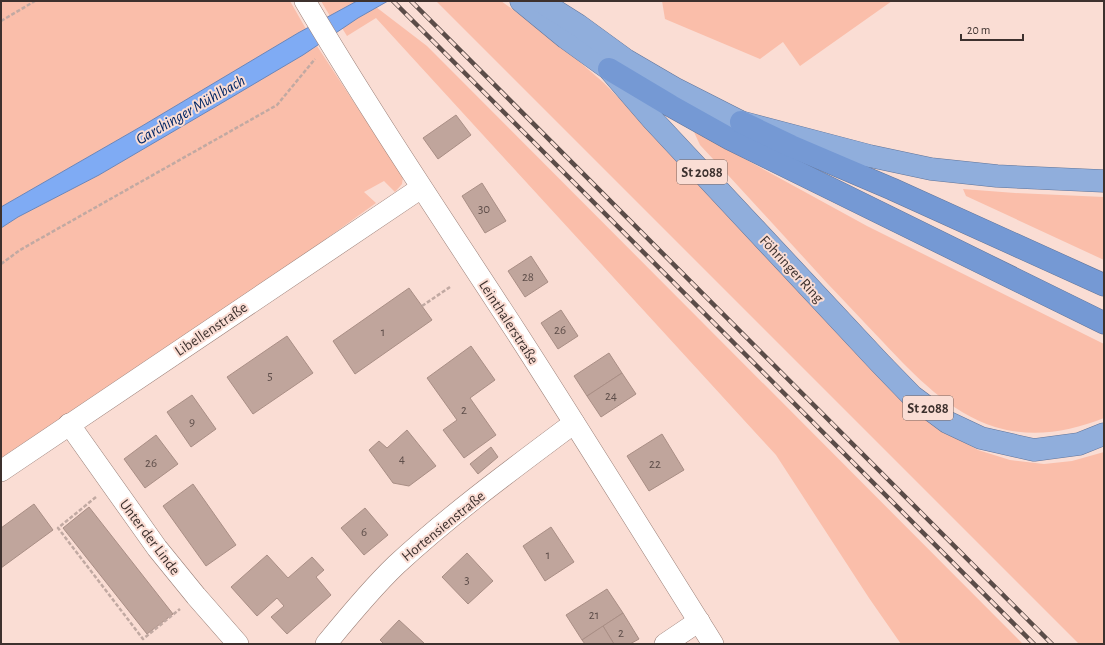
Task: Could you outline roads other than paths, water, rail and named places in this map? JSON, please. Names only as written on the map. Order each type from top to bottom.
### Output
[{"type":"highway","name":"Föhringer Ring","points":[[521,1],[566,38],[609,68],[653,120],[880,363],[912,396],[947,422],[981,438],[1034,450],[1079,444],[1104,434]]},
{"type":"highway","points":[[540,1],[578,25],[632,64],[674,88],[741,122],[791,146],[1104,285]]},
{"type":"highway","points":[[609,68],[671,106],[730,139],[1104,323]]},
{"type":"highway","points":[[741,122],[870,156],[931,169],[997,176],[1104,181]]},
{"type":"street","name":"Leinthalerstraße","points":[[309,9],[330,45],[421,188],[515,330],[713,644]]},
{"type":"street","name":"Libellenstraße","points":[[1,472],[69,424],[421,188]]},
{"type":"street","name":"Hortensienstraße","points":[[326,644],[352,612],[395,566],[416,547],[461,510],[574,423]]},
{"type":"street","name":"Unter der Linde","points":[[69,424],[156,548],[238,644]]},
{"type":"street","points":[[665,644],[699,622]]},
{"type":"water","name":"Garchinger Mühlbach","points":[[357,1],[388,1],[358,18],[303,55],[215,107],[99,175],[18,217],[1,228],[1,207],[142,126],[298,33]]},
{"type":"railway","points":[[393,1],[1034,644]]},
{"type":"railway","points":[[411,1],[1052,644]]}]
